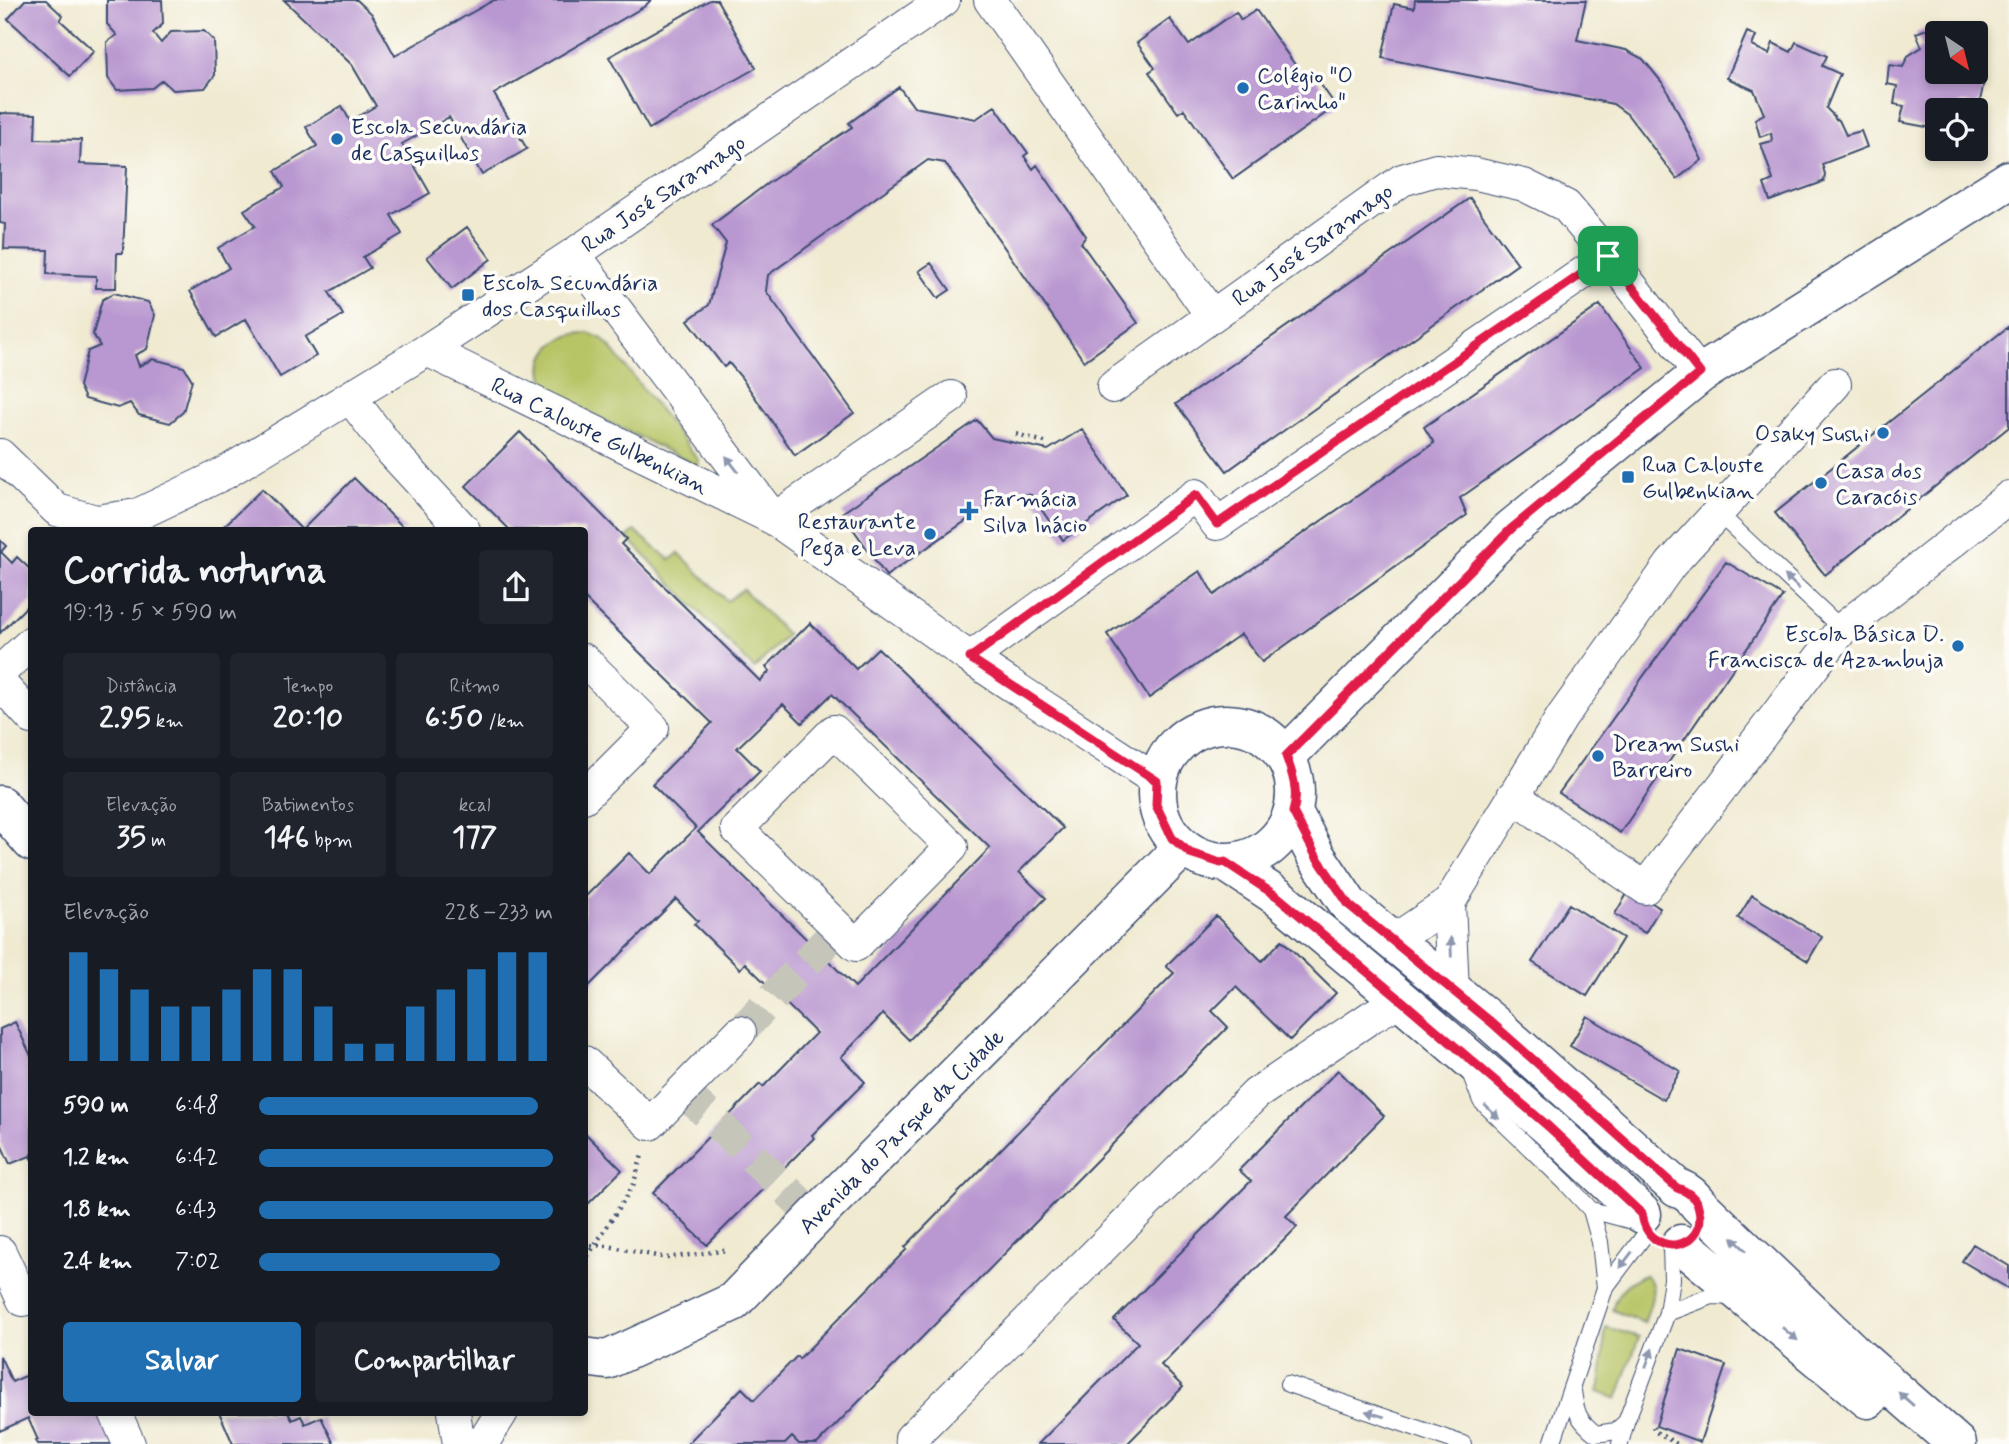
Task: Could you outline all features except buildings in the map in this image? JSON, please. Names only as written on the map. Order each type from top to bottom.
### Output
[{"type":"street","name":"Rua José Saramago","points":[[0,455],[57,510],[96,521],[133,522],[225,473],[428,350],[944,0]]},
{"type":"street","points":[[990,0],[1212,316]]},
{"type":"street","name":"Rua José Saramago","points":[[1113,387],[1402,180],[1436,170],[1476,174],[1524,185],[1566,206],[1700,373]]},
{"type":"street","points":[[1286,756],[1511,529],[1700,373],[2009,180]]},
{"type":"street","name":"Rua Calouste Gulbenkian","points":[[573,254],[774,519]]},
{"type":"street","points":[[970,658],[1196,495],[1217,524],[1608,256]]},
{"type":"street","name":"Rua Calouste Gulbenkian","points":[[428,350],[774,519],[970,658],[1157,781]]},
{"type":"street","points":[[1393,942],[1449,903],[1562,717],[1671,564],[1835,384]]},
{"type":"street","points":[[350,397],[392,452],[459,527]]},
{"type":"street","points":[[774,519],[951,397]]},
{"type":"street","points":[[1513,796],[1645,888],[1842,629],[2009,497]]},
{"type":"street","points":[[0,672],[28,646]]},
{"type":"street","points":[[588,664],[653,728],[588,793]]},
{"type":"street","points":[[0,683],[28,714]]},
{"type":"street","points":[[1221,723],[1246,725],[1270,738],[1286,756],[1295,780],[1295,804],[1286,828],[1270,847],[1246,860],[1221,863],[1190,853],[1172,838],[1156,805],[1157,781],[1172,748],[1190,732],[1221,723]]},
{"type":"street","points":[[834,731],[952,847],[856,945],[737,829],[834,731]]},
{"type":"street","points":[[0,806],[28,838]]},
{"type":"street","points":[[1293,812],[1316,856],[1349,905],[1491,1022],[1688,1196],[1858,1358],[1957,1444]]},
{"type":"street","name":"Avenida do Parque da Cidade","points":[[588,1358],[607,1360],[733,1302],[1183,847]]},
{"type":"street","points":[[1225,862],[1278,897],[1401,1000],[1549,1127],[1657,1232],[1746,1297],[1919,1444]]},
{"type":"street","points":[[1449,903],[1453,991]]},
{"type":"street","points":[[911,1438],[1256,1094],[1401,1000]]},
{"type":"street","points":[[588,1066],[650,1124],[740,1032]]},
{"type":"street","points":[[1657,1232],[1650,1197],[1658,1191],[1688,1196]]},
{"type":"street","points":[[1657,1232],[1696,1232],[1700,1224],[1688,1196]]},
{"type":"street","points":[[0,1252],[18,1303]]},
{"type":"street","points":[[117,1416],[129,1444]]},
{"type":"street","points":[[455,1416],[459,1444]]},
{"type":"street","points":[[482,1444],[500,1416]]},
{"type":"lane","points":[[1717,512],[1842,629]]},
{"type":"lane","points":[[1462,1052],[1481,1101],[1591,1210],[1600,1242],[1605,1288],[1552,1444]]},
{"type":"lane","points":[[1591,1210],[1657,1232]]},
{"type":"lane","points":[[1605,1288],[1657,1232]]},
{"type":"lane","points":[[1620,1444],[1667,1313],[1672,1279],[1657,1232]]},
{"type":"lane","points":[[1667,1313],[1712,1296],[1746,1297]]},
{"type":"lane","points":[[1287,1384],[1463,1444]]},
{"type":"lane","points":[[1573,1387],[1575,1411],[1584,1424],[1596,1434],[1616,1431],[1626,1422]]},
{"type":"path","points":[[1016,434],[1048,443]]},
{"type":"path","points":[[588,1256],[634,1186],[650,1124]]},
{"type":"path","points":[[588,1245],[608,1246],[666,1258],[734,1249]]},
{"type":"green space","points":[[588,333],[601,338],[611,348],[699,461],[698,466],[553,395],[543,372],[547,352],[563,338]]},
{"type":"green space","points":[[635,531],[670,560],[679,553],[727,601],[743,589],[787,635],[754,669],[627,537]]},
{"type":"green space","points":[[1645,1275],[1653,1291],[1644,1323],[1612,1310],[1623,1288]]},
{"type":"green space","points":[[1606,1327],[1639,1337],[1617,1399],[1598,1392]]},
{"type":"tunnel","points":[[740,1032],[839,928]]},
{"type":"tunnel","points":[[683,1091],[815,1217]]},
{"type":"place","name":"Colégio \"O Carinho\"","points":[[1243,88]]},
{"type":"place","name":"Escola Secundária de Casquilhos","points":[[337,139]]},
{"type":"place","name":"Escola Secundária dos Casquilhos","points":[[468,295]]},
{"type":"place","name":"Osaky Sushi","points":[[1883,433]]},
{"type":"place","name":"Rua Calouste Gulbenkian","points":[[1628,477]]},
{"type":"place","name":"Casa dos Caracóis","points":[[1821,483]]},
{"type":"place","name":"Farmácia Silva Inácio","points":[[969,511]]},
{"type":"place","name":"Restaurante Pega e Leva","points":[[930,534]]},
{"type":"place","name":"Escola Básica D. Francisca de Azambuja","points":[[1958,646]]},
{"type":"place","name":"Dream Sushi Barreiro","points":[[1598,756]]},
{"type":"route","points":[[1608,256],[1700,373],[1511,529],[1286,756],[1295,780],[1293,812],[1316,856],[1349,905],[1491,1022],[1677,1188],[1693,1197],[1699,1205],[1700,1224],[1689,1239],[1671,1246],[1654,1239],[1647,1232],[1642,1214],[1549,1127],[1278,897],[1225,862],[1190,853],[1172,838],[1156,805],[1157,781],[970,658],[1196,495],[1217,524],[1608,256]]}]
